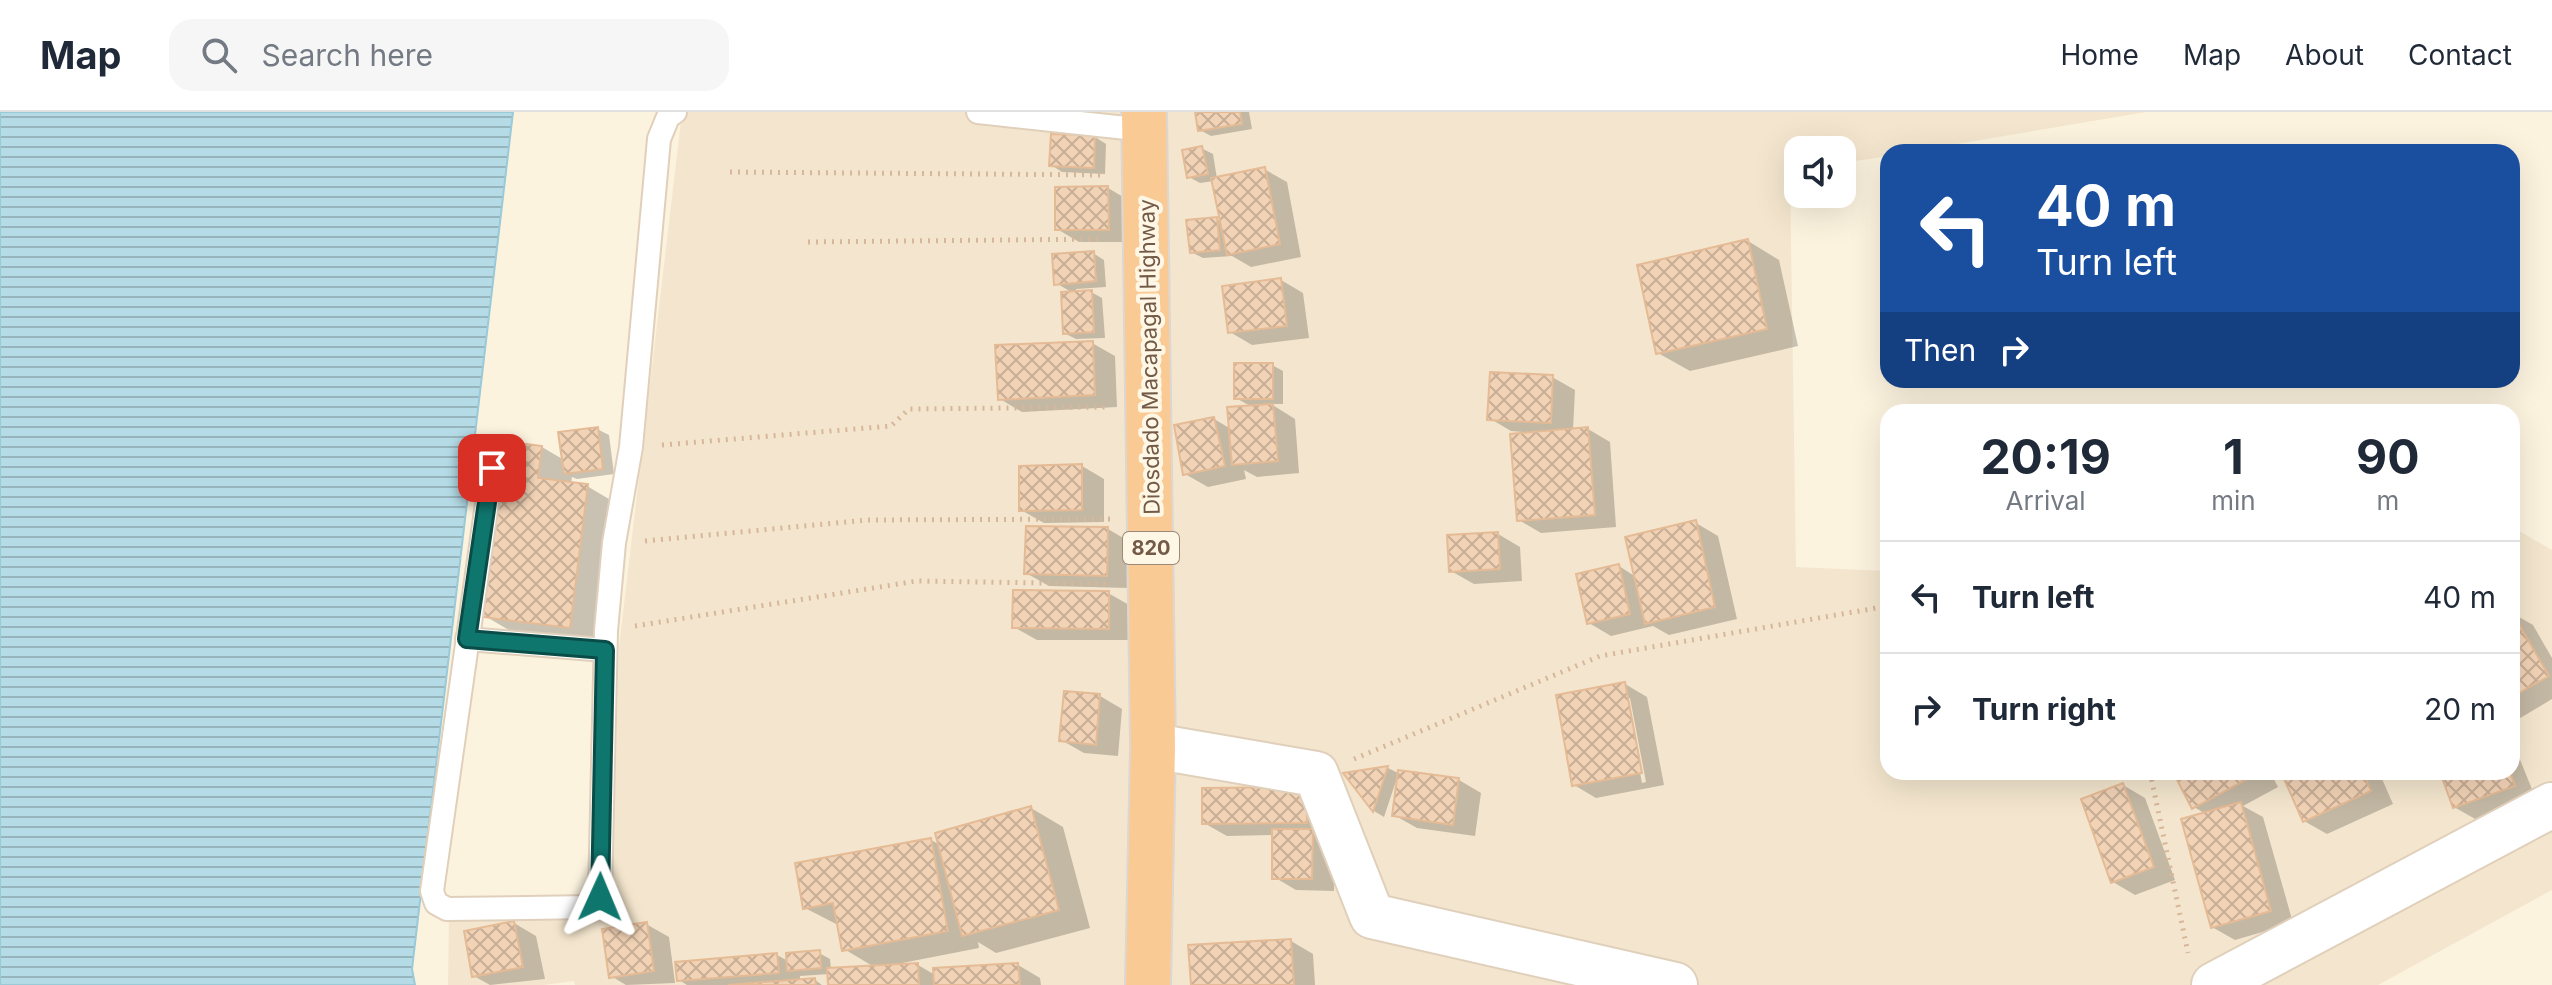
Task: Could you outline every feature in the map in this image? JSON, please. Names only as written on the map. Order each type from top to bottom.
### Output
[{"type":"highway","name":"Diosdado Macapagal Highway","points":[[1144,121],[1153,746],[1148,985]]},
{"type":"street","points":[[1153,746],[1316,774],[1372,916],[1675,985]]},
{"type":"street","points":[[2201,970],[2552,805]]},
{"type":"lane","points":[[492,468],[432,891],[436,903],[447,909],[577,910],[593,907],[600,897],[605,641],[614,543],[631,447],[659,139],[668,117],[675,112]]},
{"type":"lane","points":[[978,112],[1144,121]]},
{"type":"lane","points":[[467,639],[605,641]]},
{"type":"path","points":[[730,172],[1146,176]]},
{"type":"path","points":[[808,242],[1148,239]]},
{"type":"path","points":[[631,447],[891,426],[909,409],[1150,407]]},
{"type":"path","points":[[614,543],[867,520],[1151,519]]},
{"type":"path","points":[[605,641],[917,581],[1151,584]]},
{"type":"path","points":[[1316,774],[1600,656],[1880,607]]},
{"type":"path","points":[[2152,780],[2201,970]]},
{"type":"shaded area","points":[[682,112],[2146,112],[1956,144],[1880,144],[1880,157],[1856,161],[1856,136],[1784,136],[1784,208],[1791,208],[1796,567],[1880,571],[1880,780],[2520,780],[2520,532],[2552,550],[2552,890],[2378,985],[575,985],[574,981],[544,985],[448,985],[449,911],[612,905],[619,647]]},
{"type":"water","points":[[0,112],[513,112],[412,969],[415,985],[0,985]]},
{"type":"building","points":[[1195,112],[1240,112],[1242,124],[1198,131]]},
{"type":"building","points":[[1051,134],[1095,135],[1094,168],[1049,166]]},
{"type":"building","points":[[1202,146],[1208,174],[1187,178],[1182,150]]},
{"type":"building","points":[[1265,167],[1280,244],[1227,255],[1211,178]]},
{"type":"building","points":[[1108,186],[1109,230],[1055,230],[1055,187]]},
{"type":"building","points":[[1217,217],[1220,250],[1190,253],[1186,220]]},
{"type":"building","points":[[1748,239],[1767,329],[1656,354],[1637,265]]},
{"type":"building","points":[[1094,251],[1096,281],[1054,285],[1052,254]]},
{"type":"building","points":[[1281,278],[1287,326],[1228,333],[1222,286]]},
{"type":"building","points":[[1092,290],[1094,332],[1063,334],[1061,292]]},
{"type":"building","points":[[1093,341],[1095,395],[998,400],[995,345]]},
{"type":"building","points":[[1234,363],[1273,363],[1273,399],[1234,399]]},
{"type":"building","points":[[1490,372],[1553,375],[1551,423],[1487,420]]},
{"type":"building","points":[[1273,404],[1278,461],[1232,465],[1227,407]]},
{"type":"building","points":[[1214,417],[1225,466],[1183,475],[1174,425]]},
{"type":"building","points":[[598,427],[603,469],[564,474],[558,432]]},
{"type":"building","points":[[1588,427],[1595,515],[1517,521],[1510,434]]},
{"type":"building","points":[[505,441],[542,446],[538,478],[588,484],[570,628],[483,617]]},
{"type":"building","points":[[1082,464],[1082,510],[1019,511],[1019,466]]},
{"type":"building","points":[[1696,520],[1715,607],[1645,624],[1625,537]]},
{"type":"building","points":[[1026,526],[1108,527],[1107,576],[1024,574]]},
{"type":"building","points":[[1498,532],[1500,569],[1449,572],[1447,535]]},
{"type":"building","points":[[1619,564],[1630,614],[1587,624],[1576,574]]},
{"type":"building","points":[[1013,590],[1109,591],[1109,629],[1012,628]]},
{"type":"building","points":[[2520,626],[2549,676],[2520,692]]},
{"type":"building","points":[[1625,682],[1642,773],[1572,786],[1556,695]]},
{"type":"building","points":[[1064,691],[1100,694],[1096,745],[1059,741]]},
{"type":"building","points":[[1388,766],[1373,812],[1343,773]]},
{"type":"building","points":[[1398,770],[1459,778],[1453,825],[1392,816]]},
{"type":"building","points":[[2177,780],[2246,780],[2192,809]]},
{"type":"building","points":[[2285,780],[2366,780],[2371,791],[2303,822]]},
{"type":"building","points":[[2443,780],[2513,780],[2515,786],[2453,808]]},
{"type":"building","points":[[2123,783],[2154,867],[2111,883],[2081,799]]},
{"type":"building","points":[[1307,787],[1307,823],[1202,824],[1202,788]]},
{"type":"building","points":[[2241,802],[2271,911],[2211,928],[2181,819]]},
{"type":"building","points":[[1031,806],[1059,910],[962,936],[935,833]]},
{"type":"building","points":[[1272,829],[1313,829],[1312,879],[1272,879]]},
{"type":"building","points":[[931,838],[948,931],[842,951],[833,903],[803,909],[795,863]]},
{"type":"building","points":[[514,921],[523,967],[472,977],[464,931]]},
{"type":"building","points":[[647,922],[654,971],[609,978],[602,929]]},
{"type":"building","points":[[1291,939],[1294,985],[1191,985],[1188,945]]},
{"type":"building","points":[[820,950],[821,968],[787,971],[786,953]]},
{"type":"building","points":[[777,953],[779,973],[677,981],[675,962]]},
{"type":"building","points":[[918,963],[919,985],[828,985],[827,968]]},
{"type":"building","points":[[1018,963],[1020,985],[934,985],[933,968]]},
{"type":"building","points":[[815,978],[816,985],[728,985]]},
{"type":"route","points":[[492,468],[467,639],[605,650],[600,897]]}]
